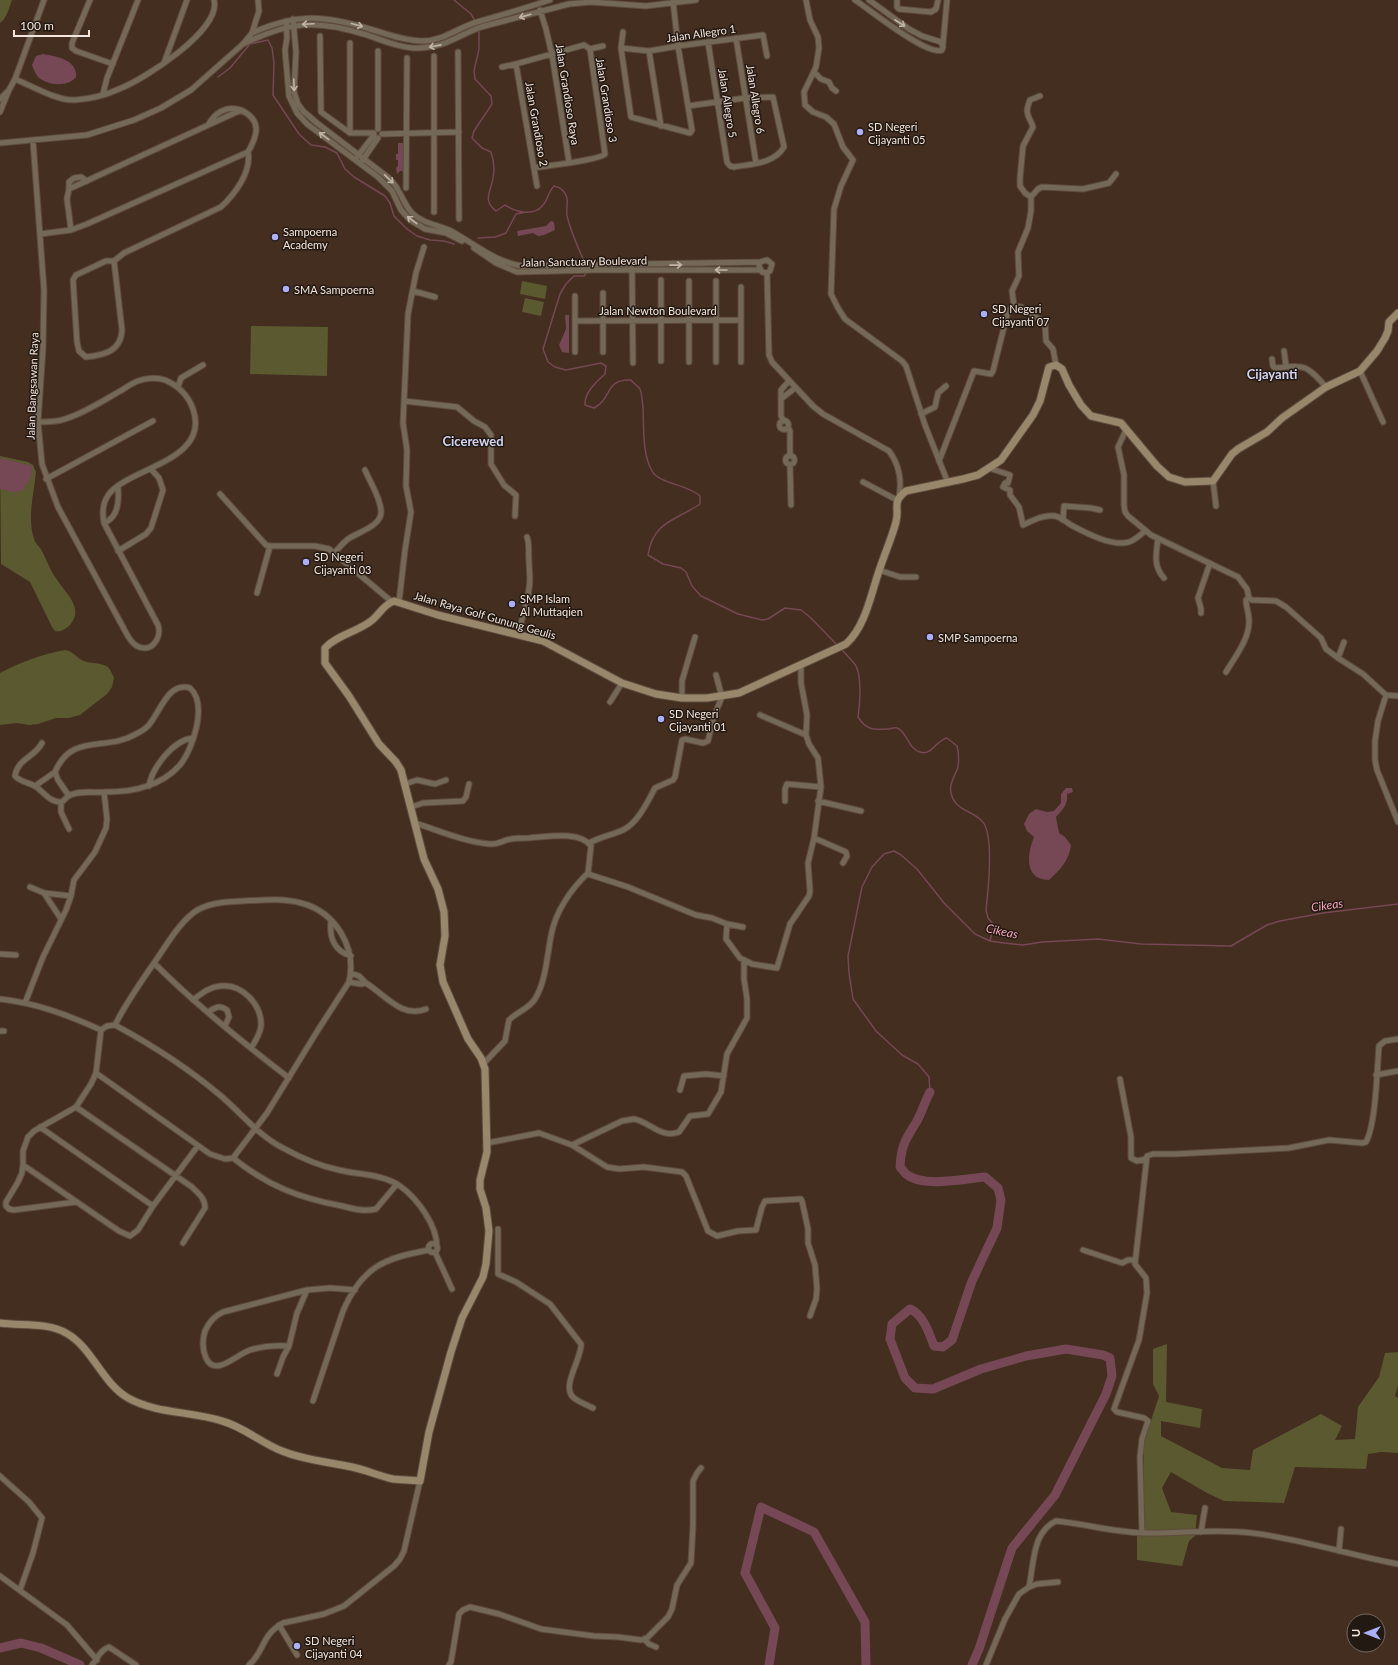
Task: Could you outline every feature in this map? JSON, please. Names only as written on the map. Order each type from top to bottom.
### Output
[{"type":"main road","points":[[898,498],[906,491],[948,483],[978,475],[1001,460],[1034,415],[1040,401],[1049,367],[1056,365],[1062,369],[1069,385],[1090,416],[1121,423],[1157,466],[1169,477],[1184,482],[1213,481],[1232,454],[1238,449],[1260,436],[1282,418],[1326,387],[1360,371],[1377,351],[1388,331],[1389,322],[1398,313]]},
{"type":"main road","name":"Jalan Raya Golf Gunung Geulis","points":[[391,601],[400,602],[452,618],[544,641],[558,647],[622,683],[656,694],[682,698],[722,697],[747,691],[846,644],[854,638],[897,520],[898,498]]},
{"type":"main road","points":[[0,1323],[47,1327],[66,1333],[81,1346],[118,1390],[128,1398],[138,1402],[162,1410],[208,1417],[232,1424],[280,1450],[297,1456],[354,1467],[393,1479],[420,1481],[431,1423],[451,1352],[462,1318],[483,1277],[486,1264],[489,1230],[486,1208],[480,1189],[480,1180],[486,1162],[486,1084],[484,1063],[468,1039],[442,982],[440,965],[445,936],[444,912],[438,888],[424,859],[416,823],[399,766],[373,736],[350,696],[325,663],[325,648],[330,643],[371,621],[391,601]]},
{"type":"street","points":[[0,112],[15,80],[44,0]]},
{"type":"street","points":[[90,0],[72,48],[113,64]]},
{"type":"street","points":[[103,94],[103,88],[138,0]]},
{"type":"street","points":[[164,63],[187,0]]},
{"type":"street","points":[[15,80],[68,100],[81,99],[119,89],[139,80],[194,40],[209,22],[214,12],[214,0]]},
{"type":"street","points":[[0,143],[87,135],[148,114],[191,90],[243,44],[252,33],[259,11],[258,0]]},
{"type":"street","points":[[252,33],[264,27],[293,19],[323,17],[395,36],[424,41],[438,39],[477,22],[550,0]]},
{"type":"street","points":[[243,44],[265,34],[286,27],[326,24],[358,32],[388,42],[418,48],[439,46],[480,27],[580,2],[620,2],[646,6],[674,1],[696,0]]},
{"type":"street","points":[[806,0],[810,20],[819,42],[814,72],[804,92],[805,105],[813,112],[826,117],[834,124],[844,147],[854,160],[841,186],[834,209],[832,294],[845,319],[902,361],[908,371],[921,414],[938,461],[948,483]]},
{"type":"street","points":[[855,0],[894,28],[928,48],[939,52],[942,50],[947,0]]},
{"type":"street","points":[[869,0],[909,29],[942,44]]},
{"type":"street","points":[[897,0],[897,7],[902,10],[931,12],[936,9],[938,0]]},
{"type":"street","points":[[622,32],[621,48],[631,117],[690,133],[692,130],[678,46],[674,1]]},
{"type":"street","name":"Jalan Grandioso Raya","points":[[537,4],[546,29],[552,55],[569,162]]},
{"type":"street","name":"Jalan Sanctuary Boulevard","points":[[293,19],[296,52],[294,64],[294,92],[298,104],[303,111],[389,178],[398,188],[405,203],[413,214],[427,223],[450,230],[498,259],[512,265],[559,268],[760,270]]},
{"type":"street","name":"Jalan Sanctuary Boulevard","points":[[286,21],[287,38],[285,50],[289,96],[297,114],[378,177],[392,191],[401,210],[410,220],[425,228],[446,233],[510,270],[517,272],[559,268]]},
{"type":"street","name":"Jalan Allegro 1","points":[[621,48],[649,51],[763,35],[767,56]]},
{"type":"street","points":[[320,36],[321,112],[350,133],[377,134],[459,132]]},
{"type":"street","points":[[287,38],[294,38]]},
{"type":"street","name":"Jalan Allegro 6","points":[[736,38],[756,163]]},
{"type":"street","name":"Jalan Allegro 5","points":[[708,42],[727,162],[730,166],[756,163]]},
{"type":"street","points":[[350,43],[350,133]]},
{"type":"street","points":[[502,67],[552,55],[584,45],[590,49],[603,46]]},
{"type":"street","name":"Jalan Grandioso 3","points":[[569,162],[603,156],[605,154],[590,49]]},
{"type":"street","points":[[360,164],[377,134],[378,51]]},
{"type":"street","points":[[649,51],[661,126]]},
{"type":"street","points":[[458,52],[459,218]]},
{"type":"street","points":[[434,56],[434,212]]},
{"type":"street","points":[[406,188],[407,58]]},
{"type":"street","points":[[287,64],[294,64]]},
{"type":"street","name":"Jalan Grandioso 2","points":[[516,64],[537,186]]},
{"type":"street","points":[[814,72],[821,79],[829,82],[832,88],[836,91]]},
{"type":"street","points":[[0,99],[9,90]]},
{"type":"street","points":[[1031,197],[1025,193],[1020,186],[1023,146],[1033,127],[1027,114],[1030,100],[1040,96]]},
{"type":"street","points":[[688,106],[745,98],[773,97],[784,147],[782,151],[769,160],[756,163]]},
{"type":"street","points":[[114,261],[122,330],[120,340],[118,346],[112,350],[86,357],[79,351],[77,342],[72,280],[76,276],[96,266],[114,261],[124,253],[221,207],[237,189],[249,159],[248,152],[256,137],[255,123],[250,116],[241,110],[234,109],[224,110],[214,116],[208,126]]},
{"type":"street","points":[[71,230],[67,198],[69,189],[241,110]]},
{"type":"street","points":[[355,160],[377,134]]},
{"type":"street","name":"Jalan Bangsawan Raya","points":[[33,141],[44,316],[38,422],[41,457],[46,479],[58,507],[126,633],[137,646],[146,648],[156,643],[160,634],[159,630],[118,551]]},
{"type":"street","points":[[40,234],[71,230],[96,221],[248,152]]},
{"type":"street","points":[[534,168],[569,162]]},
{"type":"street","points":[[1014,306],[1012,291],[1019,276],[1018,252],[1028,228],[1031,211],[1031,197],[1038,189],[1042,187],[1083,189],[1109,183],[1116,174]]},
{"type":"street","points":[[400,602],[405,550],[411,512],[406,486],[407,450],[403,423],[408,314],[424,247]]},
{"type":"street","points":[[767,273],[760,270],[760,262],[763,260],[770,261],[772,268],[767,273],[769,355],[772,362],[795,388],[823,414],[889,451],[896,461],[901,487],[898,498],[863,482]]},
{"type":"street","name":"Jalan Sanctuary Boulevard","points":[[632,268],[760,262]]},
{"type":"street","points":[[632,268],[633,363]]},
{"type":"street","points":[[661,280],[661,361]]},
{"type":"street","points":[[689,281],[689,362]]},
{"type":"street","points":[[716,281],[716,362]]},
{"type":"street","points":[[741,287],[741,362]]},
{"type":"street","points":[[413,291],[435,297]]},
{"type":"street","points":[[603,293],[603,352]]},
{"type":"street","points":[[575,296],[575,352]]},
{"type":"street","points":[[938,461],[974,371],[990,374],[993,371],[1008,311],[1014,306],[1021,307],[1045,323],[1046,340],[1053,349],[1056,365]]},
{"type":"street","name":"Jalan Newton Boulevard","points":[[575,321],[741,320]]},
{"type":"street","points":[[1284,352],[1286,366]]},
{"type":"street","points":[[1272,359],[1274,368],[1299,366],[1310,369],[1326,387]]},
{"type":"street","points":[[178,387],[181,378],[203,365]]},
{"type":"street","points":[[1360,371],[1383,422]]},
{"type":"street","points":[[38,422],[59,421],[70,418],[123,390],[136,381],[143,379],[163,379],[178,387],[186,395],[195,415],[194,432],[186,446],[180,452],[118,486],[109,494],[104,503],[104,523],[118,551],[146,534],[151,528],[162,490],[159,478],[151,469]]},
{"type":"street","points":[[790,381],[781,390],[781,416],[784,421],[780,424],[780,427],[784,430],[788,427],[790,431],[790,456],[794,457],[795,460],[794,463],[790,465],[791,505]]},
{"type":"street","points":[[921,414],[936,407],[938,393],[946,386]]},
{"type":"street","points":[[781,400],[795,388]]},
{"type":"street","points":[[404,401],[457,407],[474,422],[488,428],[491,435],[490,462],[504,485],[516,495],[515,516]]},
{"type":"street","points":[[46,479],[153,421]]},
{"type":"street","points":[[1126,430],[1118,447],[1124,475],[1125,512],[1145,531],[1158,539],[1234,575],[1242,581],[1247,589],[1249,598],[1246,600],[1249,620],[1247,632],[1239,650],[1226,672]]},
{"type":"street","points":[[989,468],[1010,475],[1008,483],[1004,483],[1003,487],[1010,490],[1010,495],[1019,507],[1023,525],[1034,520],[1053,516],[1097,538],[1121,543],[1136,539],[1145,531]]},
{"type":"street","points":[[335,552],[348,540],[372,526],[380,517],[382,511],[365,470]]},
{"type":"street","points":[[1213,481],[1216,506]]},
{"type":"street","points":[[104,523],[112,518],[116,509],[118,486]]},
{"type":"street","points":[[220,494],[262,541],[270,546],[315,546],[324,547],[335,552],[362,578],[391,601]]},
{"type":"street","points":[[1063,520],[1064,506],[1085,507],[1100,510]]},
{"type":"street","points":[[520,634],[521,620],[528,599],[530,581],[528,564],[529,545],[527,536]]},
{"type":"street","points":[[1158,539],[1156,561],[1157,568],[1164,578]]},
{"type":"street","points":[[257,593],[270,546]]},
{"type":"street","points":[[1201,613],[1198,598],[1210,563]]},
{"type":"street","points":[[879,570],[900,577],[916,576]]},
{"type":"street","points":[[1249,598],[1256,601],[1276,601],[1286,607],[1321,638],[1326,649],[1363,674],[1386,695],[1398,696]]},
{"type":"street","points":[[682,698],[682,682],[695,637]]},
{"type":"street","points":[[1338,658],[1344,642]]},
{"type":"street","points":[[728,924],[726,938],[740,958],[744,961],[758,965],[777,968],[790,924],[809,896],[808,863],[814,838],[821,787],[818,758],[809,744],[806,735],[807,719],[801,683],[801,665]]},
{"type":"street","points":[[589,843],[625,829],[642,811],[655,788],[673,780],[676,774],[681,742],[685,739],[699,743],[706,742],[722,697],[716,675]]},
{"type":"street","points":[[610,702],[622,683]]},
{"type":"street","points":[[35,786],[55,772],[61,760],[76,748],[83,745],[128,739],[141,731],[151,722],[174,690],[182,687],[187,687],[193,690],[197,702],[198,719],[190,750],[180,765],[166,778],[149,786],[126,790],[84,793],[69,796],[61,802],[52,800],[35,786],[16,778],[14,775],[21,762],[36,751],[42,743]]},
{"type":"street","points":[[1386,695],[1378,721],[1375,760],[1377,770],[1398,822]]},
{"type":"street","points":[[760,715],[806,735]]},
{"type":"street","points":[[149,786],[153,773],[162,760],[184,740],[193,738]]},
{"type":"street","points":[[55,772],[58,780],[69,796]]},
{"type":"street","points":[[405,784],[417,780],[435,784],[446,780]]},
{"type":"street","points":[[411,807],[423,803],[463,801],[466,797],[469,784]]},
{"type":"street","points":[[785,801],[786,786],[788,784],[821,787]]},
{"type":"street","points":[[25,1003],[43,957],[71,896],[74,880],[95,852],[106,828],[107,819],[104,792]]},
{"type":"street","points":[[818,801],[861,811]]},
{"type":"street","points":[[61,802],[62,812],[69,829]]},
{"type":"street","points":[[416,823],[466,839],[490,844],[498,844],[505,840],[518,838],[562,836],[580,838],[589,843],[591,846],[588,873],[572,890],[555,922],[550,937],[546,964],[537,996],[531,1004],[509,1020],[505,1041],[484,1063]]},
{"type":"street","points":[[814,838],[846,852],[847,856],[843,863]]},
{"type":"street","points":[[588,873],[628,887],[696,915],[712,918],[728,924],[743,926]]},
{"type":"street","points":[[30,887],[44,893],[71,896]]},
{"type":"street","points":[[44,893],[61,919]]},
{"type":"street","points":[[115,1025],[141,981],[174,934],[194,912],[216,903],[271,899],[295,902],[313,907],[336,925],[342,933],[351,956],[351,973],[349,982],[289,1078],[256,1128],[233,1158]]},
{"type":"street","points":[[331,921],[330,935],[333,941],[339,950],[351,956]]},
{"type":"street","points":[[0,954],[16,955]]},
{"type":"street","points":[[572,1145],[615,1124],[634,1119],[658,1131],[677,1133],[681,1131],[690,1116],[708,1114],[720,1096],[727,1054],[748,1016],[744,979],[744,961]]},
{"type":"street","points":[[154,963],[193,1000],[289,1078]]},
{"type":"street","points":[[351,973],[359,976],[366,983],[401,1008],[416,1012],[426,1009]]},
{"type":"street","points":[[349,982],[361,984],[366,983]]},
{"type":"street","points":[[193,1000],[206,991],[218,986],[234,987],[248,995],[255,1006],[261,1021],[258,1036],[251,1048]]},
{"type":"street","points":[[0,999],[37,1005],[74,1018],[101,1030]]},
{"type":"street","points":[[208,1012],[221,1006],[227,1010],[229,1017],[224,1026]]},
{"type":"street","points":[[76,1202],[36,1208],[9,1209],[6,1206],[6,1202],[18,1182],[24,1165],[23,1151],[28,1136],[40,1127],[76,1107],[96,1073],[101,1030],[107,1026],[115,1025],[148,1044],[205,1083],[275,1144],[305,1159],[339,1170],[386,1179],[397,1184],[410,1195],[425,1214],[436,1236],[436,1249]]},
{"type":"street","points":[[1142,1533],[1140,1457],[1142,1439],[1148,1421],[1144,1418],[1114,1410],[1139,1340],[1147,1293],[1146,1278],[1136,1267],[1135,1260],[1146,1159],[1149,1154],[1289,1148],[1330,1140],[1362,1143],[1366,1142],[1370,1127],[1381,1043],[1398,1039]]},
{"type":"street","points":[[1376,1075],[1398,1071]]},
{"type":"street","points":[[96,1073],[197,1147],[214,1156],[225,1159],[233,1158],[262,1178],[293,1194],[314,1201],[345,1207],[365,1210],[376,1209],[397,1184]]},
{"type":"street","points":[[680,1090],[684,1076],[706,1074],[724,1076]]},
{"type":"street","points":[[1120,1079],[1131,1137],[1131,1158],[1137,1161],[1146,1159]]},
{"type":"street","points":[[76,1107],[192,1187],[205,1201],[205,1208],[183,1242]]},
{"type":"street","points":[[40,1127],[153,1206]]},
{"type":"street","points":[[487,1143],[538,1133],[572,1145],[607,1167],[619,1169],[644,1167],[682,1172],[686,1176],[708,1232],[717,1236],[738,1231],[756,1230],[765,1201],[801,1199],[808,1230],[808,1244],[815,1271],[817,1293],[810,1316]]},
{"type":"street","points":[[24,1165],[119,1231],[130,1236],[138,1230],[153,1206],[197,1147]]},
{"type":"street","points":[[498,1229],[498,1274],[516,1282],[550,1304],[581,1344],[582,1350],[568,1385],[569,1392],[574,1398],[594,1408]]},
{"type":"street","points":[[429,1250],[430,1244],[434,1244],[452,1289]]},
{"type":"street","points":[[313,1401],[348,1299],[366,1274],[382,1263],[400,1256],[436,1249]]},
{"type":"street","points":[[1083,1250],[1122,1263],[1128,1260],[1135,1260]]},
{"type":"street","points":[[289,1346],[265,1346],[248,1350],[223,1365],[215,1367],[207,1361],[204,1354],[203,1344],[206,1328],[210,1321],[216,1315],[223,1312],[307,1290],[330,1288],[355,1290]]},
{"type":"street","points":[[277,1374],[289,1346],[297,1314],[307,1290]]},
{"type":"street","points":[[449,1665],[452,1662],[459,1614],[463,1610],[470,1607],[499,1614],[541,1629],[594,1636],[644,1639],[651,1635],[668,1617],[672,1609],[677,1585],[691,1563],[693,1482],[701,1468]]},
{"type":"street","points":[[0,1476],[29,1502],[42,1518],[33,1553],[20,1590]]},
{"type":"street","points":[[249,1665],[254,1660],[263,1641],[269,1633],[279,1625],[324,1614],[344,1606],[394,1566],[404,1551],[420,1481]]},
{"type":"street","points":[[1201,1532],[1205,1508]]},
{"type":"street","points":[[1029,1586],[1036,1547],[1040,1534],[1048,1525],[1056,1521],[1142,1533],[1251,1532],[1294,1540],[1398,1564]]},
{"type":"street","points":[[1339,1551],[1341,1529]]},
{"type":"street","points":[[0,1576],[67,1625],[97,1660]]},
{"type":"street","points":[[986,1665],[1005,1619],[1019,1594],[1029,1586],[1058,1582]]},
{"type":"street","points":[[279,1625],[297,1655]]},
{"type":"street","points":[[644,1639],[649,1644],[656,1647]]},
{"type":"street","points":[[93,1665],[101,1651],[109,1647],[136,1665]]},
{"type":"shaded area","points":[[0,0],[12,0],[6,16],[0,23]]},
{"type":"shaded area","points":[[43,54],[60,58],[70,63],[76,71],[76,77],[63,84],[52,84],[42,80],[37,76],[32,65],[36,56]]},
{"type":"shaded area","points":[[398,143],[403,143],[404,171],[400,171],[397,174],[396,168],[398,166],[398,160],[396,160],[396,154],[398,154]]},
{"type":"shaded area","points":[[551,221],[554,222],[555,230],[544,235],[538,236],[533,233],[518,236],[517,231],[546,226]]},
{"type":"shaded area","points":[[522,281],[547,286],[545,299],[520,294]]},
{"type":"shaded area","points":[[525,298],[544,302],[541,316],[522,312]]},
{"type":"shaded area","points":[[565,315],[569,315],[569,353],[562,352],[559,345],[566,329]]},
{"type":"shaded area","points":[[251,326],[328,327],[327,376],[250,374]]},
{"type":"shaded area","points":[[0,456],[28,462],[33,465],[36,472],[31,514],[34,539],[42,551],[53,574],[70,597],[75,608],[73,620],[69,626],[62,630],[55,631],[52,627],[30,582],[1,564]]},
{"type":"shaded area","points":[[0,458],[32,466],[31,476],[23,491],[16,493],[0,489]]},
{"type":"shaded area","points":[[65,650],[71,652],[84,661],[102,664],[108,667],[114,678],[112,687],[107,694],[80,715],[69,718],[56,718],[38,724],[29,725],[17,723],[0,725],[0,673],[32,659]]},
{"type":"shaded area","points":[[1066,788],[1072,788],[1073,792],[1067,794],[1066,804],[1056,817],[1059,833],[1065,837],[1071,845],[1070,851],[1063,865],[1049,880],[1041,879],[1034,875],[1031,870],[1029,853],[1034,837],[1027,831],[1024,824],[1029,814],[1036,809],[1047,812],[1054,811],[1061,803],[1061,794]]},
{"type":"shaded area","points":[[1167,1344],[1166,1402],[1202,1409],[1200,1428],[1161,1421],[1161,1436],[1222,1468],[1250,1470],[1253,1450],[1321,1414],[1342,1426],[1335,1440],[1355,1439],[1358,1407],[1379,1377],[1385,1353],[1398,1352],[1398,1385],[1395,1396],[1398,1398],[1398,1453],[1381,1452],[1368,1454],[1366,1469],[1295,1467],[1284,1503],[1224,1501],[1171,1472],[1162,1488],[1171,1512],[1197,1515],[1195,1536],[1189,1541],[1182,1566],[1137,1560],[1137,1530],[1143,1530],[1144,1442],[1159,1396],[1153,1384],[1153,1349]]},
{"type":"waterway","points":[[454,0],[471,14],[475,21]]},
{"type":"waterway","points":[[479,30],[479,49],[474,71],[475,79],[491,96],[492,104],[474,131],[472,138],[482,148],[491,152],[492,155],[494,171],[488,196],[489,203],[496,211],[505,205],[514,210],[525,212],[535,211],[543,205],[554,186],[560,188],[564,191],[567,198],[567,214],[569,222],[585,263]]},
{"type":"waterway","points":[[218,77],[230,68],[250,44],[268,40],[272,48],[274,63],[273,95],[299,134],[311,145],[325,147],[337,153],[345,169],[354,177],[385,196],[390,203],[394,216],[407,229],[417,236],[454,244]]},
{"type":"waterway","points":[[478,238],[495,237],[506,233],[516,214],[526,212]]},
{"type":"waterway","points":[[587,272],[584,276],[574,276],[566,284],[560,294],[543,349],[548,362],[555,367],[566,370],[601,363],[606,366],[605,374],[594,384],[586,396],[585,405],[594,408],[600,404],[612,386],[622,381],[631,380],[640,389],[641,393],[645,448],[652,471],[661,479],[688,489],[700,496],[700,504],[661,528],[655,535],[648,555],[663,564],[681,568],[686,572],[692,586],[701,596],[738,614],[762,620],[768,619],[785,608],[801,610],[811,618],[837,645]]},
{"type":"waterway","points":[[841,649],[856,666],[858,671],[860,691],[858,717],[867,727],[874,729],[897,728],[903,733],[916,750],[924,753],[928,752],[943,739],[947,738],[957,746],[959,756],[958,767],[951,789],[953,799],[960,807],[978,817],[982,821],[986,828],[988,838],[990,864],[986,910],[988,918],[994,925],[990,941]]},
{"type":"waterway","name":"Cikeas","points":[[930,1092],[929,1077],[918,1064],[902,1055],[876,1031],[853,999],[848,956],[862,887],[872,867],[884,854],[894,851],[917,869],[944,903],[975,934],[990,941],[1023,945],[1042,942],[1098,939],[1141,944],[1231,946],[1267,925],[1280,921],[1323,913],[1398,904]]},
{"type":"waterway","points":[[930,1092],[919,1118],[905,1142],[900,1167],[906,1174],[923,1181],[944,1182],[985,1177],[998,1188],[1001,1200],[997,1228],[972,1281],[952,1340],[943,1347],[934,1346],[922,1319],[915,1311],[910,1309],[892,1324],[890,1339],[905,1378],[915,1388],[933,1389],[981,1369],[1026,1356],[1066,1349],[1103,1355],[1110,1358],[1112,1376],[1106,1394],[1055,1495],[1012,1548],[979,1649],[972,1665]]},
{"type":"waterway","points":[[769,1665],[775,1628],[745,1573],[761,1507],[814,1532],[865,1622],[866,1665]]},
{"type":"waterway","points":[[0,1648],[21,1643],[41,1648],[80,1665]]},
{"type":"place","name":"SD Negeri Cijayanti 05","points":[[860,132]]},
{"type":"place","name":"Sampoerna Academy","points":[[275,237]]},
{"type":"place","name":"SMA Sampoerna","points":[[286,289]]},
{"type":"place","name":"SD Negeri Cijayanti 07","points":[[984,314]]},
{"type":"place","name":"SD Negeri Cijayanti 03","points":[[306,562]]},
{"type":"place","name":"SMP Islam Al Muttaqien","points":[[512,604]]},
{"type":"place","name":"SMP Sampoerna","points":[[930,637]]},
{"type":"place","name":"SD Negeri Cijayanti 01","points":[[661,719]]},
{"type":"place","name":"SD Negeri Cijayanti 04","points":[[297,1646]]},
{"type":"district","name":"Cijayanti","points":[[1272,374]]},
{"type":"district","name":"Cicerewed","points":[[473,441]]}]
